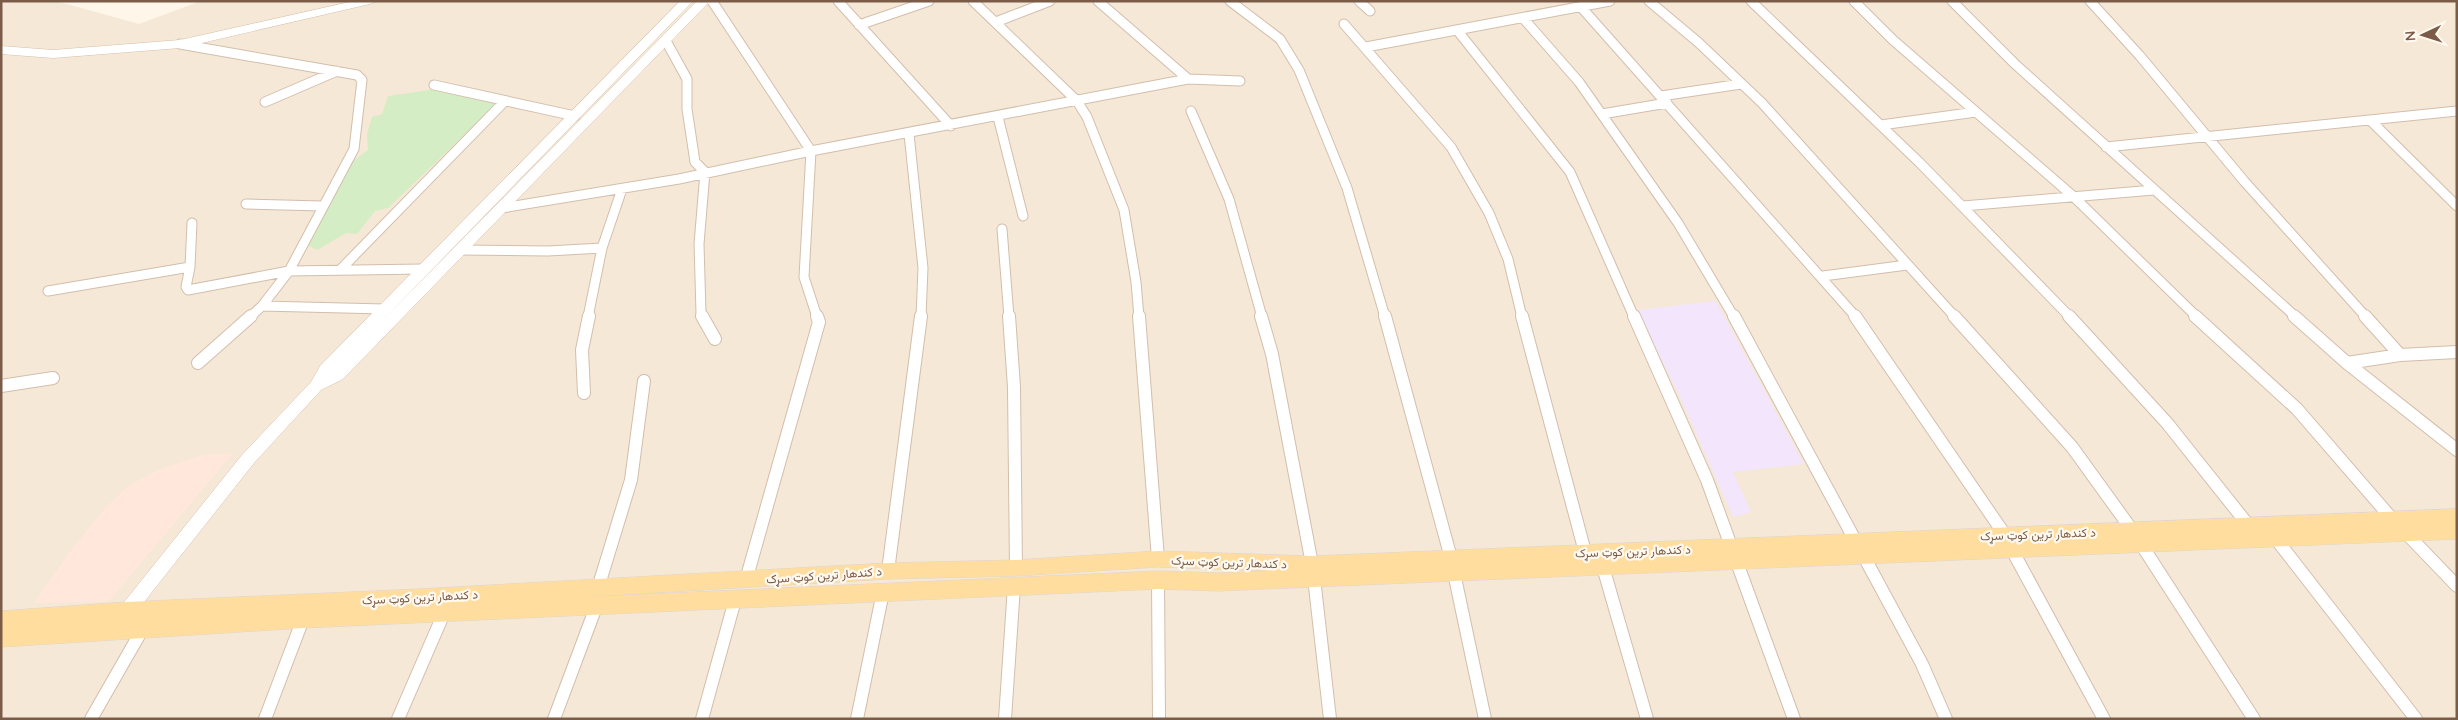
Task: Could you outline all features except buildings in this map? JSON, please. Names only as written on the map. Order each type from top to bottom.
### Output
[{"type":"main road","points":[[1,50],[54,54],[180,44],[370,1]]},
{"type":"main road","points":[[113,631],[126,611],[248,459],[316,386],[325,370],[687,1]]},
{"type":"main road","points":[[316,386],[338,374],[704,1]]},
{"type":"main road","name":"د کندهار ترين کوټ سړک","points":[[1,638],[303,619],[416,606],[444,613],[746,580],[888,571],[1015,577],[1218,582],[1313,571],[1452,565],[1603,566],[1736,554],[2009,542],[2215,534],[2276,539],[2400,527],[2457,517]]},
{"type":"main road","name":"د کندهار ترين کوټ سړک","points":[[2215,534],[2249,526],[2400,527],[2457,531]]},
{"type":"main road","name":"د کندهار ترين کوټ سړک","points":[[1452,565],[1585,552],[1736,554]]},
{"type":"main road","points":[[1158,559],[1158,580]]},
{"type":"main road","name":"د کندهار ترين کوټ سړک","points":[[1,620],[126,611],[416,606],[597,597],[735,600],[883,592],[1158,559],[1313,571]]},
{"type":"street","points":[[712,1],[811,151],[804,276],[819,322],[746,580]]},
{"type":"street","points":[[838,1],[950,126]]},
{"type":"street","points":[[859,25],[928,1]]},
{"type":"street","points":[[973,1],[1077,101],[1087,117],[1124,210],[1136,282],[1158,559]]},
{"type":"street","points":[[996,22],[1050,1]]},
{"type":"street","points":[[1098,1],[1188,79]]},
{"type":"street","points":[[1230,1],[1280,39],[1300,70],[1347,188],[1392,340],[1452,565],[1485,719]]},
{"type":"street","points":[[1359,1],[1370,10]]},
{"type":"street","points":[[1366,47],[1608,1]]},
{"type":"street","points":[[1649,1],[1762,103],[2072,447],[2136,537],[2254,719]]},
{"type":"street","points":[[1752,1],[1882,125],[1963,206],[2106,356],[2203,464],[2249,526]]},
{"type":"street","points":[[1854,1],[1893,40],[2074,198],[2186,308],[2297,409],[2400,527],[2457,586]]},
{"type":"street","points":[[1952,1],[2015,64],[2347,363],[2457,450]]},
{"type":"street","points":[[2090,1],[2140,56],[2244,181],[2400,354]]},
{"type":"street","points":[[1581,7],[1849,306],[2009,542],[2104,719]]},
{"type":"street","points":[[1523,18],[1579,82],[1678,223],[1716,283],[1922,664],[1946,719]]},
{"type":"street","points":[[1344,24],[1366,47],[1451,147],[1489,213],[1508,259],[1585,552]]},
{"type":"street","points":[[1457,30],[1570,172],[1707,480],[1736,554],[1794,719]]},
{"type":"street","points":[[666,41],[687,79],[687,110],[695,162],[705,172],[699,244],[701,313],[715,339]]},
{"type":"street","points":[[180,44],[337,71],[357,75],[362,80],[359,119],[354,149],[289,270],[262,306],[198,364]]},
{"type":"street","points":[[265,102],[337,71]]},
{"type":"street","points":[[502,208],[622,189],[1188,79],[1240,81]]},
{"type":"street","points":[[1602,114],[1664,99],[1741,84]]},
{"type":"street","points":[[434,85],[575,116]]},
{"type":"street","points":[[340,270],[505,101]]},
{"type":"street","points":[[1191,111],[1229,199],[1272,354],[1313,571],[1330,719]]},
{"type":"street","points":[[1882,125],[1976,112]]},
{"type":"street","points":[[2106,147],[2457,112]]},
{"type":"street","points":[[998,117],[1023,216]]},
{"type":"street","points":[[2370,120],[2457,206]]},
{"type":"street","points":[[888,571],[920,327],[923,268],[909,134]]},
{"type":"street","points":[[584,392],[582,350],[602,248],[622,189]]},
{"type":"street","points":[[1963,206],[2154,190]]},
{"type":"street","points":[[246,204],[322,206]]},
{"type":"street","points":[[192,223],[190,267],[186,287],[188,290],[289,270],[423,269]]},
{"type":"street","points":[[1002,229],[1014,387],[1015,577],[1005,719]]},
{"type":"street","points":[[461,250],[548,251],[602,248]]},
{"type":"street","points":[[1823,276],[1907,265]]},
{"type":"street","points":[[48,291],[190,267]]},
{"type":"street","points":[[262,306],[384,309]]},
{"type":"street","points":[[2347,363],[2400,354],[2457,352]]},
{"type":"street","points":[[1,386],[53,378]]},
{"type":"street","points":[[554,719],[597,597],[632,480],[644,381]]},
{"type":"street","points":[[2276,539],[2416,719]]},
{"type":"street","points":[[1603,566],[1647,719]]},
{"type":"street","points":[[1158,580],[1159,719]]},
{"type":"street","points":[[857,719],[883,592]]},
{"type":"street","points":[[702,719],[735,600]]},
{"type":"street","points":[[398,719],[444,613]]},
{"type":"street","points":[[265,719],[303,619]]},
{"type":"street","points":[[91,719],[142,630]]},
{"type":"shaded area","points":[[1,1],[56,1],[139,24],[201,1],[2457,1],[2457,719],[1,719]]},
{"type":"shaded area","points":[[1716,301],[1804,464],[1733,472],[1751,512],[1733,517],[1681,399],[1637,310]]},
{"type":"shaded area","points":[[233,453],[109,601],[34,603],[69,553],[105,508],[128,486],[163,468],[203,455]]},
{"type":"green space","points":[[436,89],[498,103],[388,208],[375,211],[357,234],[346,233],[317,250],[308,245],[353,161],[368,150],[367,134],[372,117],[382,114],[388,96]]}]
